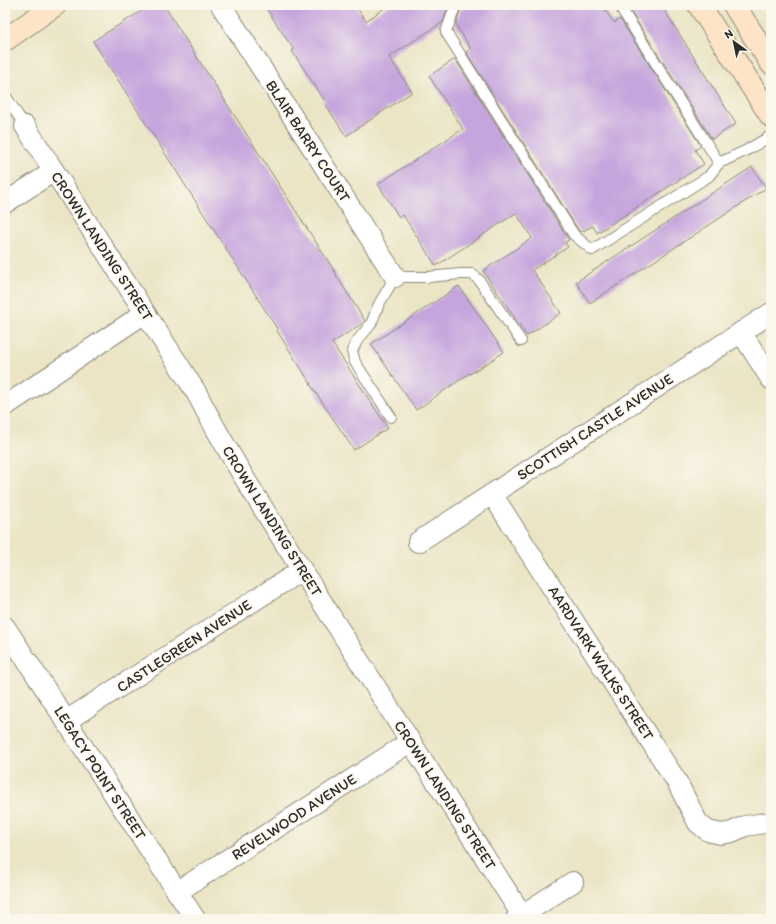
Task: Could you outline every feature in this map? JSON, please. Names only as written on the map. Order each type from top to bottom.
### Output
[{"type":"street","points":[[5,40],[55,5]]},
{"type":"street","name":"BLAIR BARRY COURT","points":[[221,5],[395,277]]},
{"type":"street","points":[[700,5],[771,116]]},
{"type":"street","points":[[734,5],[771,63]]},
{"type":"street","name":"CROWN LANDING STREET","points":[[25,126],[196,392],[237,466],[519,917]]},
{"type":"street","points":[[5,203],[54,171]]},
{"type":"street","points":[[5,406],[145,313]]},
{"type":"street","name":"SCOTTISH CASTLE AVENUE","points":[[418,542],[771,313]]},
{"type":"street","points":[[741,332],[771,379]]},
{"type":"street","name":"AARDVARK WALKS STREET","points":[[492,494],[677,782],[698,823],[708,831],[721,834],[732,832],[745,826],[771,822]]},
{"type":"street","name":"CASTLEGREEN AVENUE","points":[[66,721],[302,570]]},
{"type":"street","name":"LEGACY POINT STREET","points":[[5,627],[195,919]]},
{"type":"street","name":"REVELWOOD AVENUE","points":[[178,892],[410,742]]},
{"type":"street","points":[[519,917],[573,882]]},
{"type":"lane","points":[[458,5],[455,7],[446,32],[574,235],[592,250],[709,176],[719,163],[745,151],[771,136]]},
{"type":"lane","points":[[619,5],[719,163]]},
{"type":"lane","points":[[5,95],[25,126]]},
{"type":"lane","points":[[391,417],[355,362],[352,351],[357,341],[371,324],[379,304],[395,277],[428,277],[472,274],[479,280],[521,341]]},
{"type":"building","points":[[151,5],[164,5],[365,321],[332,343],[388,428],[354,450],[310,384],[277,331],[278,330],[93,41]]},
{"type":"building","points":[[264,5],[355,5],[366,21],[389,5],[449,5],[443,22],[389,57],[412,92],[346,136],[292,51],[294,50]]},
{"type":"building","points":[[464,5],[602,5],[614,23],[620,19],[701,146],[695,150],[704,164],[597,233],[593,226],[581,232],[579,231],[466,52],[471,49],[456,25],[460,11],[464,8]]},
{"type":"building","points":[[642,5],[661,5],[736,124],[712,139],[631,12]]},
{"type":"building","points":[[455,59],[569,240],[565,242],[568,247],[532,270],[561,313],[527,336],[483,271],[532,238],[516,213],[436,266],[403,215],[399,217],[378,184],[463,129],[429,76]]},
{"type":"building","points":[[752,167],[766,188],[590,303],[576,282]]},
{"type":"building","points":[[459,286],[504,352],[416,410],[371,344]]}]
